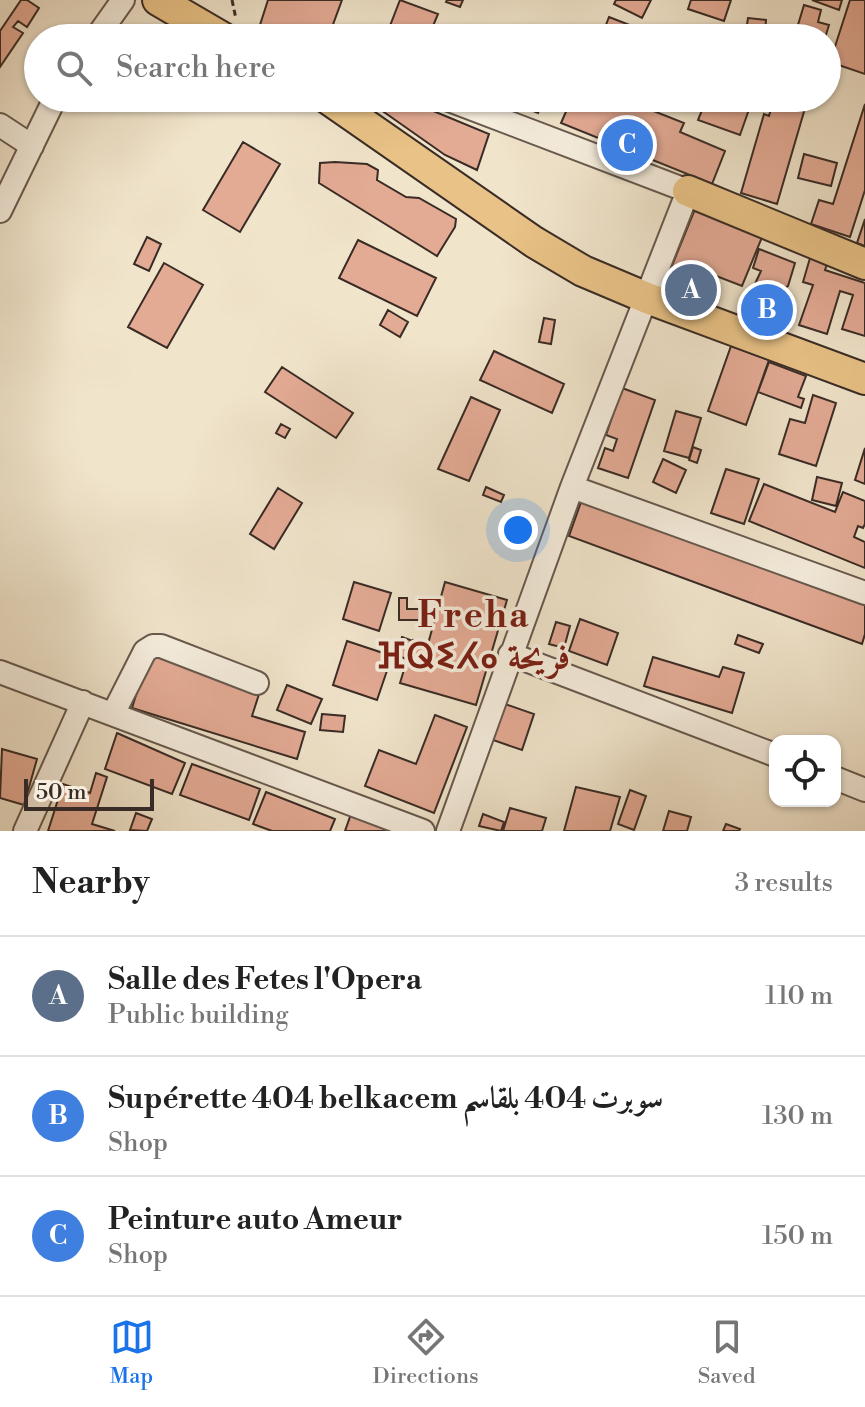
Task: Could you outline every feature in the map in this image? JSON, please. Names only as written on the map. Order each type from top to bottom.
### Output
[{"type":"main road","points":[[158,0],[199,24]]},
{"type":"main road","points":[[353,112],[557,258],[647,298],[865,379]]},
{"type":"main road","points":[[688,191],[865,264]]},
{"type":"street","points":[[106,24],[123,0]]},
{"type":"street","points":[[0,211],[48,112]]},
{"type":"street","points":[[448,831],[572,487],[688,191],[481,112]]},
{"type":"street","points":[[0,125],[32,146]]},
{"type":"street","points":[[572,487],[865,593]]},
{"type":"street","points":[[113,714],[145,651],[153,646],[161,646],[257,683]]},
{"type":"street","points":[[510,654],[769,753]]},
{"type":"street","points":[[0,672],[423,831]]},
{"type":"street","points":[[25,831],[83,702]]},
{"type":"street","points":[[841,780],[865,790]]},
{"type":"building","points":[[21,0],[27,0],[39,8],[29,24],[18,21],[13,27],[23,33],[0,67],[0,31]]},
{"type":"building","points":[[268,0],[342,0],[333,24],[260,24]]},
{"type":"building","points":[[400,0],[438,14],[434,24],[391,24]]},
{"type":"building","points":[[447,0],[463,0],[460,7]]},
{"type":"building","points":[[616,0],[651,0],[642,18],[614,4]]},
{"type":"building","points":[[691,0],[731,0],[724,21],[688,9]]},
{"type":"building","points":[[812,0],[842,0],[839,10]]},
{"type":"building","points":[[850,0],[865,0],[865,74],[841,66],[841,28]]},
{"type":"building","points":[[804,5],[821,10],[818,22],[825,24],[798,24]]},
{"type":"building","points":[[609,17],[627,24],[606,24]]},
{"type":"building","points":[[748,18],[766,20],[766,24],[747,24]]},
{"type":"building","points":[[865,104],[865,190],[850,237],[811,224],[819,200],[833,204]]},
{"type":"building","points":[[384,112],[436,112],[489,134],[477,170],[445,155]]},
{"type":"building","points":[[566,112],[656,112],[684,123],[680,132],[725,151],[712,184],[561,123]]},
{"type":"building","points":[[701,112],[748,112],[740,135],[698,120]]},
{"type":"building","points":[[770,112],[804,112],[777,204],[741,193],[764,114],[769,116]]},
{"type":"building","points":[[243,142],[280,164],[240,232],[203,210]]},
{"type":"building","points":[[804,154],[837,163],[831,186],[798,178]]},
{"type":"building","points":[[320,163],[367,164],[378,170],[377,180],[406,197],[419,198],[456,219],[455,227],[437,256],[319,183]]},
{"type":"building","points":[[695,209],[767,225],[742,286],[706,272],[704,278],[687,271],[684,279],[669,273]]},
{"type":"building","points":[[865,219],[865,246],[857,243]]},
{"type":"building","points":[[147,237],[161,244],[149,271],[134,264]]},
{"type":"building","points":[[358,240],[436,278],[417,316],[339,278]]},
{"type":"building","points":[[759,249],[795,263],[788,286],[774,294],[754,286],[761,271],[753,268]]},
{"type":"building","points":[[810,258],[827,264],[825,270],[865,283],[865,336],[842,329],[853,295],[840,291],[827,334],[799,325],[813,285],[803,282]]},
{"type":"building","points":[[164,263],[203,285],[167,348],[128,327]]},
{"type":"building","points":[[388,310],[408,322],[400,337],[380,325]]},
{"type":"building","points":[[544,318],[555,320],[551,344],[539,342]]},
{"type":"building","points":[[731,346],[769,360],[746,425],[708,411]]},
{"type":"building","points":[[494,351],[564,384],[552,413],[480,380]]},
{"type":"building","points":[[769,362],[806,376],[798,397],[804,399],[801,408],[758,392]]},
{"type":"building","points":[[282,367],[353,413],[336,438],[265,392]]},
{"type":"building","points":[[622,388],[655,400],[628,478],[598,468],[605,448],[613,451],[617,439],[606,435]]},
{"type":"building","points":[[813,395],[836,403],[816,466],[779,454],[790,419],[805,423]]},
{"type":"building","points":[[471,397],[500,410],[469,481],[438,469]]},
{"type":"building","points":[[676,411],[701,418],[689,458],[664,451]]},
{"type":"building","points":[[281,424],[290,429],[285,438],[276,433]]},
{"type":"building","points":[[693,447],[701,450],[697,463],[689,460]]},
{"type":"building","points":[[865,448],[865,484],[855,480]]},
{"type":"building","points":[[663,459],[686,470],[676,493],[653,482]]},
{"type":"building","points":[[726,469],[759,479],[744,524],[711,513]]},
{"type":"building","points":[[817,477],[842,483],[836,506],[812,500]]},
{"type":"building","points":[[764,484],[835,512],[843,492],[865,501],[865,524],[863,528],[858,526],[854,537],[865,542],[865,568],[749,521]]},
{"type":"building","points":[[486,487],[504,495],[501,502],[483,495]]},
{"type":"building","points":[[278,488],[302,503],[274,549],[250,534]]},
{"type":"building","points":[[581,502],[865,605],[862,644],[569,536]]},
{"type":"building","points":[[354,582],[391,593],[379,631],[343,619]]},
{"type":"building","points":[[445,582],[507,600],[476,705],[400,683],[413,640],[428,644]]},
{"type":"building","points":[[399,598],[407,598],[407,609],[419,609],[419,620],[399,620]]},
{"type":"building","points":[[580,619],[618,633],[607,665],[569,651]]},
{"type":"building","points":[[556,622],[570,626],[564,648],[549,644]]},
{"type":"building","points":[[738,635],[763,644],[759,653],[735,644]]},
{"type":"building","points":[[402,637],[413,641],[406,659],[396,655]]},
{"type":"building","points":[[347,641],[392,656],[377,700],[333,685]]},
{"type":"building","points":[[152,643],[260,691],[252,716],[305,732],[297,759],[132,708]]},
{"type":"building","points":[[653,657],[719,677],[723,667],[744,673],[732,713],[644,686]]},
{"type":"building","points":[[287,685],[322,699],[311,724],[277,710]]},
{"type":"building","points":[[502,703],[534,714],[522,750],[490,739]]},
{"type":"building","points":[[322,714],[345,716],[343,732],[320,730]]},
{"type":"building","points":[[435,715],[467,727],[434,813],[365,786],[379,750],[416,764]]},
{"type":"building","points":[[117,733],[185,763],[172,794],[105,769]]},
{"type":"building","points":[[2,749],[37,759],[24,805],[0,798]]},
{"type":"building","points":[[192,764],[260,789],[249,820],[180,795]]},
{"type":"building","points":[[96,773],[107,777],[92,824],[115,831],[48,831],[63,784],[90,793]]},
{"type":"building","points":[[576,787],[620,797],[610,831],[564,831]]},
{"type":"building","points":[[630,790],[646,796],[634,830],[618,824]]},
{"type":"building","points":[[266,792],[335,819],[330,831],[272,831],[253,824]]},
{"type":"building","points":[[510,808],[546,818],[542,831],[503,831]]},
{"type":"building","points":[[669,811],[691,817],[687,831],[663,831]]},
{"type":"building","points":[[136,813],[152,819],[147,831],[130,830]]},
{"type":"building","points":[[351,814],[399,831],[345,831]]},
{"type":"building","points":[[483,814],[504,822],[501,831],[479,826]]},
{"type":"building","points":[[726,824],[740,829],[723,831]]},
{"type":"place","name":"Peinture auto Ameur","points":[[627,145]]},
{"type":"place","name":"Salle des Fetes l'Opera","points":[[691,290]]},
{"type":"place","name":"Supérette 404 belkacem سوبرت 404 بلقاسم","points":[[767,310]]},
{"type":"district","name":"Freha ⴼⵕⵉⵃⴰ فريحة","points":[[474,634]]}]
